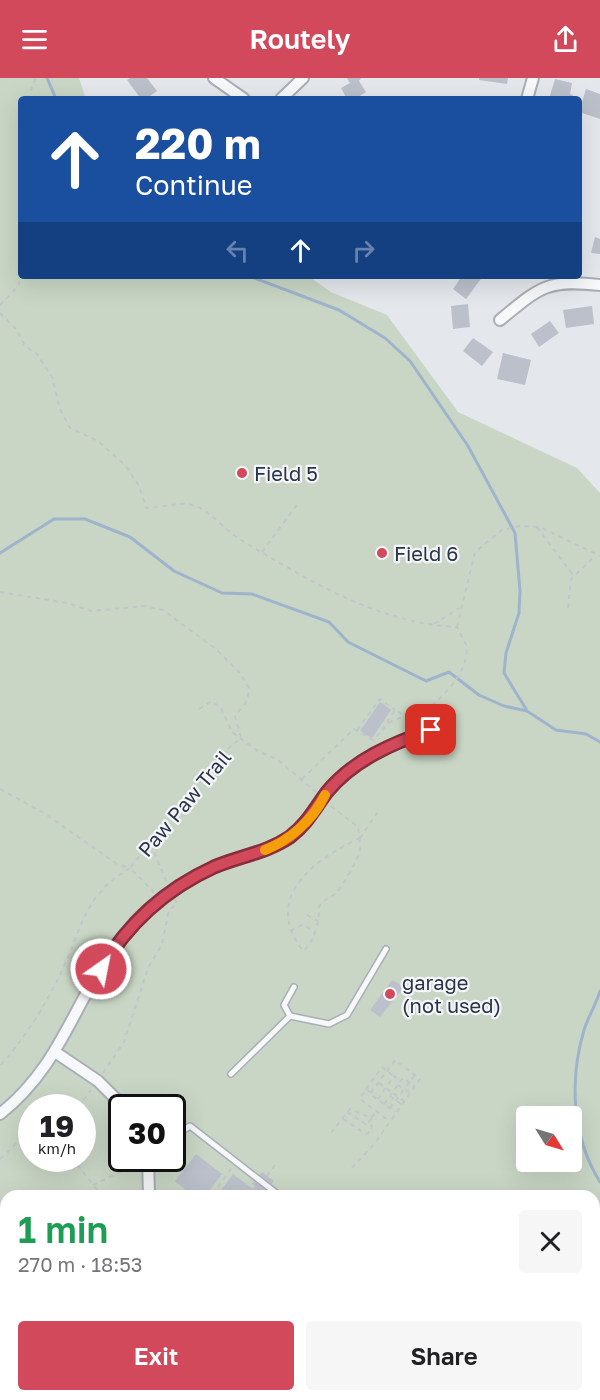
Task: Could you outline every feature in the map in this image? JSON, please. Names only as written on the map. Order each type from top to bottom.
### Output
[{"type":"street","points":[[214,78],[240,96]]},
{"type":"street","points":[[284,96],[303,78]]},
{"type":"street","points":[[528,96],[533,78]]},
{"type":"street","points":[[500,320],[539,289],[553,283],[600,285]]},
{"type":"street","points":[[0,1114],[35,1080],[56,1052],[123,936],[169,887],[214,867],[274,847],[311,818],[345,772],[366,759]]},
{"type":"street","points":[[56,1052],[98,1082],[110,1094]]},
{"type":"street","points":[[146,1172],[148,1190]]},
{"type":"lane","points":[[366,759],[413,736],[431,730],[439,732]]},
{"type":"lane","points":[[294,987],[284,1005],[290,1016],[329,1024],[347,1015],[386,949]]},
{"type":"lane","points":[[231,1074],[290,1016]]},
{"type":"lane","points":[[186,1128],[190,1126],[272,1190]]},
{"type":"path","points":[[28,96],[36,78]]},
{"type":"path","points":[[0,305],[19,285],[19,279]]},
{"type":"path","points":[[0,313],[16,329],[25,346],[38,354],[52,377],[60,409],[70,428],[98,441],[125,465],[139,486],[146,508],[189,504],[290,569],[353,601],[433,625],[457,627]]},
{"type":"path","points":[[262,552],[300,502]]},
{"type":"path","points":[[537,527],[574,576]]},
{"type":"path","points":[[376,739],[390,722],[431,706],[452,684],[460,671],[465,659],[466,645],[457,627],[459,608],[475,552],[486,541],[507,529],[537,527],[557,533],[600,556]]},
{"type":"path","points":[[568,608],[571,579],[595,555]]},
{"type":"path","name":"Paw Paw Trail","points":[[0,592],[55,601],[91,611],[145,606],[163,610],[217,650],[239,672],[249,688],[247,701],[235,716],[241,738],[224,752],[130,868],[154,893],[169,887]]},
{"type":"path","points":[[433,625],[459,608]]},
{"type":"path","points":[[357,730],[380,699],[407,717],[413,736]]},
{"type":"path","points":[[199,709],[213,701],[221,708],[232,732],[256,750],[278,760],[358,827],[360,838],[360,853],[352,864],[348,878],[335,894],[325,898],[319,906],[315,930],[310,944],[303,951],[290,931],[287,912],[293,890],[321,860],[337,848],[360,838],[377,813]]},
{"type":"path","points":[[431,706],[434,716],[431,730]]},
{"type":"path","points":[[376,739],[395,710]]},
{"type":"path","points":[[303,779],[354,729],[373,740],[376,739]]},
{"type":"path","points":[[0,789],[44,813],[117,864],[130,868]]},
{"type":"path","points":[[88,1094],[124,1042],[148,968],[162,944],[169,910],[177,904],[151,843]]},
{"type":"path","points":[[0,1066],[39,1015],[66,963],[85,911],[112,878],[130,868]]},
{"type":"path","points":[[307,915],[318,921]]},
{"type":"path","points":[[290,931],[302,925],[315,930]]},
{"type":"path","points":[[352,1168],[375,1143],[420,1079],[396,1060],[371,1093]]},
{"type":"path","points":[[389,1121],[360,1100],[382,1067],[401,1081]]},
{"type":"path","points":[[384,1104],[409,1070]]},
{"type":"path","points":[[390,1108],[415,1075]]},
{"type":"path","points":[[378,1099],[394,1076]]},
{"type":"path","points":[[403,1078],[415,1086]]},
{"type":"path","points":[[379,1083],[404,1101]]},
{"type":"path","points":[[398,1085],[410,1093]]},
{"type":"path","points":[[366,1089],[395,1112]]},
{"type":"path","points":[[390,1096],[401,1104]]},
{"type":"path","points":[[331,1133],[350,1109],[371,1118]]},
{"type":"path","points":[[347,1112],[363,1123]]},
{"type":"path","points":[[360,1130],[363,1123],[376,1112]]},
{"type":"path","points":[[360,1130],[364,1115]]},
{"type":"path","points":[[350,1124],[354,1117]]},
{"type":"path","points":[[342,1119],[360,1130],[372,1131],[371,1118]]},
{"type":"path","points":[[0,1159],[18,1141]]},
{"type":"path","points":[[267,1176],[275,1166]]},
{"type":"path","points":[[218,1187],[232,1167]]},
{"type":"path","points":[[83,1172],[97,1190]]},
{"type":"path","points":[[93,1185],[120,1172]]},
{"type":"green space","points":[[0,78],[79,78],[85,96],[18,96],[18,279],[312,279],[331,292],[387,315],[458,412],[577,468],[600,493],[600,1190],[0,1190]]},
{"type":"building","points":[[147,78],[157,91],[150,96],[139,96],[127,80]]},
{"type":"building","points":[[347,78],[361,78],[359,81],[366,92],[360,96],[345,96],[341,88],[350,83]]},
{"type":"building","points":[[479,78],[508,78],[507,84],[479,80]]},
{"type":"building","points":[[555,79],[572,83],[570,94],[573,96],[550,96]]},
{"type":"building","points":[[586,89],[600,94],[600,119],[582,113]]},
{"type":"building","points":[[595,237],[600,239],[600,254],[591,253]]},
{"type":"building","points":[[460,279],[481,279],[466,299],[453,289]]},
{"type":"building","points":[[468,304],[470,327],[453,329],[451,306]]},
{"type":"building","points":[[592,306],[594,324],[566,328],[563,310]]},
{"type":"building","points":[[550,321],[559,333],[539,347],[531,334]]},
{"type":"building","points":[[473,338],[493,352],[482,366],[463,351]]},
{"type":"building","points":[[503,353],[531,360],[525,385],[497,379]]},
{"type":"building","points":[[380,702],[391,710],[372,738],[360,731]]},
{"type":"building","name":"garage (not used)","points":[[392,980],[404,987],[380,1017],[370,1010]]},
{"type":"building","points":[[196,1154],[222,1174],[210,1190],[186,1190],[175,1181],[182,1172],[186,1172],[186,1167]]},
{"type":"building","points":[[262,1172],[274,1181],[267,1190],[221,1190],[233,1174],[253,1189],[255,1186],[252,1184]]},
{"type":"waterway","points":[[47,78],[55,96]]},
{"type":"waterway","points":[[257,279],[339,310],[385,338],[410,361],[468,446],[515,533],[520,591],[519,613],[506,653],[504,673],[526,709]]},
{"type":"waterway","points":[[0,553],[54,519],[85,519],[130,537],[174,571],[222,593],[252,594],[329,622],[348,642],[426,681],[449,672],[479,695],[504,706],[527,711],[556,730],[586,734],[600,742]]},
{"type":"waterway","points":[[600,991],[579,1049],[575,1089],[579,1128],[591,1165],[600,1182]]},
{"type":"slow traffic","points":[[265,850],[274,847],[311,818],[325,795]]},
{"type":"place","name":"Field 5","points":[[242,473]]},
{"type":"place","name":"Field 6","points":[[382,553]]},
{"type":"place","name":"garage (not used)","points":[[390,994]]},
{"type":"route","points":[[101,969],[137,919],[170,891],[214,867],[274,847],[311,818],[326,794],[345,772],[383,749],[431,730]]}]
